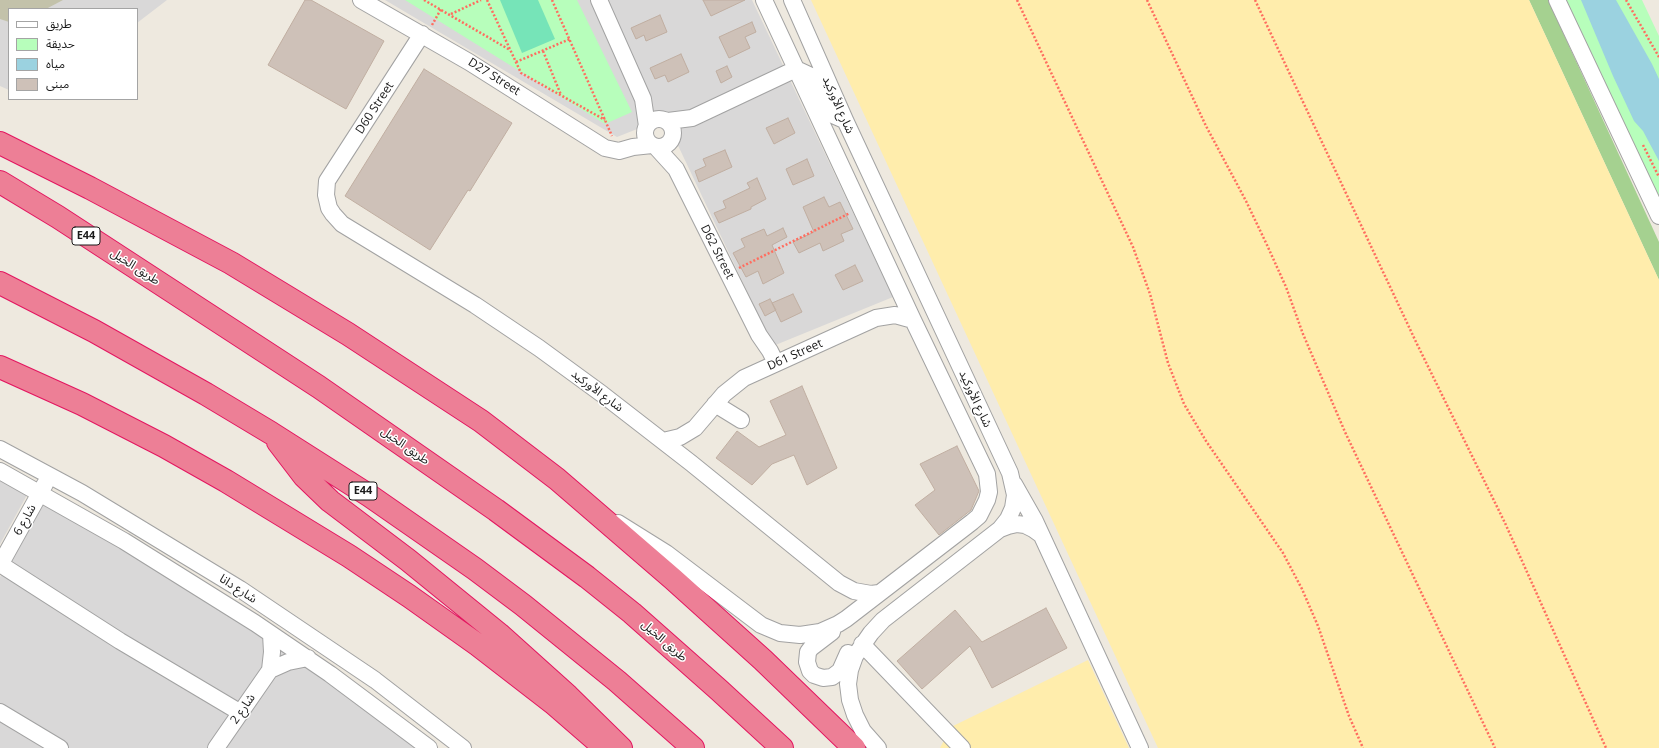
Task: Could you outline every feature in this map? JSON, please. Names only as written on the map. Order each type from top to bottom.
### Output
[{"type":"highway","points":[[0,143],[161,225],[299,304],[481,421],[521,450],[592,509],[764,660],[854,748]]},
{"type":"highway","name":"طريق الخيل","points":[[0,182],[58,217],[306,378],[496,510],[632,613],[703,675],[782,748]]},
{"type":"highway","name":"E44","points":[[0,283],[150,362],[271,433],[370,496],[475,569],[570,642],[693,748]]},
{"type":"highway","points":[[0,367],[76,401],[164,446],[233,485],[349,556],[478,645],[553,703],[605,748]]},
{"type":"highway","points":[[271,433],[296,467],[330,501],[408,560],[499,634],[568,696],[621,748]]},
{"type":"street","name":"D27 Street","points":[[361,0],[424,35],[518,92],[605,148],[623,150],[654,146]]},
{"type":"street","points":[[600,0],[643,99],[647,140],[654,146],[665,146],[669,128]]},
{"type":"street","name":"شارع الأوركيد","points":[[592,509],[642,537],[666,553],[753,620],[771,630],[790,635],[810,634],[829,629],[846,619],[975,519],[984,508],[989,492],[988,474],[913,320],[764,0]]},
{"type":"street","name":"شارع الأوركيد","points":[[792,0],[845,120],[1010,473],[1013,483],[1013,508],[1008,519],[1000,529],[883,620],[862,644],[855,656],[850,670],[848,684],[850,700],[855,715],[863,730],[878,748]]},
{"type":"street","points":[[1557,0],[1659,216]]},
{"type":"street","name":"D60 Street","points":[[327,181],[424,35]]},
{"type":"street","points":[[669,128],[796,69],[810,76],[828,109],[835,116],[845,120]]},
{"type":"street","points":[[643,99],[669,128]]},
{"type":"street","points":[[623,150],[653,120],[669,128]]},
{"type":"street","name":"D62 Street","points":[[669,128],[676,169],[759,335],[760,351],[771,366]]},
{"type":"street","name":"D62 Street","points":[[654,146],[676,169]]},
{"type":"street","name":"شارع الأوركيد","points":[[327,181],[326,195],[329,208],[342,224],[409,263],[488,313],[602,394],[691,463],[839,583],[854,591],[871,594],[880,593]]},
{"type":"street","name":"D61 Street","points":[[663,441],[680,437],[695,428],[724,394],[739,382],[771,366],[876,318],[895,315],[913,320]]},
{"type":"street","points":[[715,404],[741,420]]},
{"type":"street","name":"D61 Street","points":[[691,463],[691,445],[695,428]]},
{"type":"street","name":"شارع دانا","points":[[0,449],[50,474],[240,589],[375,680],[463,748]]},
{"type":"street","name":"شارع دانا","points":[[0,471],[124,541],[271,634],[308,658],[376,707],[429,748]]},
{"type":"street","name":"شارع 6","points":[[0,565],[50,474]]},
{"type":"street","points":[[1013,483],[1028,508],[1140,748]]},
{"type":"street","points":[[1000,529],[1008,526],[1021,525],[1033,529],[1040,534]]},
{"type":"street","points":[[0,565],[120,641],[241,713]]},
{"type":"street","points":[[846,619],[808,652],[808,667],[814,675],[828,678],[840,671],[855,640],[868,628],[883,620]]},
{"type":"street","name":"شارع 2","points":[[216,748],[270,670],[272,652],[271,634]]},
{"type":"street","points":[[862,644],[962,748]]},
{"type":"street","points":[[270,670],[288,662],[308,658]]},
{"type":"street","points":[[0,712],[60,748]]},
{"type":"path","points":[[424,0],[511,50]]},
{"type":"path","points":[[450,15],[481,0]]},
{"type":"path","points":[[487,0],[521,73],[605,120]]},
{"type":"path","points":[[552,0],[605,120],[623,150]]},
{"type":"path","points":[[1017,0],[1133,247],[1150,294],[1168,363],[1184,404],[1206,441],[1283,553],[1302,589],[1318,626],[1349,716],[1363,748]]},
{"type":"path","points":[[1147,0],[1206,126],[1246,201],[1267,245],[1286,287],[1303,334],[1345,432],[1495,748]]},
{"type":"path","points":[[1255,0],[1417,344],[1505,523],[1606,748]]},
{"type":"path","points":[[1626,0],[1659,57]]},
{"type":"path","points":[[424,35],[441,9]]},
{"type":"path","points":[[516,62],[570,40]]},
{"type":"path","points":[[543,51],[561,95]]},
{"type":"path","points":[[728,273],[861,208]]},
{"type":"shaded area","points":[[0,0],[167,0],[138,22],[138,8],[8,8],[8,90],[0,86]]},
{"type":"shaded area","points":[[0,0],[63,0],[48,8],[8,8],[8,22],[0,19]]},
{"type":"shaded area","points":[[385,0],[752,0],[893,297],[773,346],[665,118],[617,137]]},
{"type":"shaded area","points":[[0,468],[33,484],[0,544]]},
{"type":"shaded area","points":[[47,494],[431,748],[0,748],[0,577]]},
{"type":"green space","points":[[405,0],[577,0],[632,112],[605,124]]},
{"type":"green space","points":[[500,0],[538,0],[555,39],[522,53]]},
{"type":"green space","points":[[1529,0],[1548,0],[1659,242],[1659,280]]},
{"type":"green space","points":[[1562,0],[1642,0],[1659,36],[1659,202]]},
{"type":"sand","points":[[811,0],[1529,0],[1659,280],[1659,748],[1158,748]]},
{"type":"sand","points":[[1088,660],[1129,748],[940,748],[951,727]]},
{"type":"water","points":[[1581,0],[1616,0],[1652,64],[1659,79],[1659,161],[1643,131],[1634,121]]},
{"type":"building","points":[[305,0],[311,0],[384,41],[346,109],[268,65]]},
{"type":"building","points":[[703,0],[745,0],[711,16]]},
{"type":"building","points":[[660,15],[667,32],[646,41],[644,35],[636,39],[631,28]]},
{"type":"building","points":[[752,22],[756,32],[745,37],[750,48],[729,58],[719,37]]},
{"type":"building","points":[[681,54],[689,72],[668,82],[665,75],[655,79],[650,68]]},
{"type":"building","points":[[727,66],[732,77],[721,83],[716,71]]},
{"type":"building","points":[[424,69],[512,123],[470,191],[468,190],[430,250],[345,196]]},
{"type":"building","points":[[788,118],[795,133],[774,144],[766,128]]},
{"type":"building","points":[[725,150],[732,167],[699,182],[695,171],[706,166],[703,159]]},
{"type":"building","points":[[807,159],[814,176],[793,185],[786,169]]},
{"type":"building","points":[[757,178],[766,199],[751,207],[751,209],[719,223],[714,213],[726,208],[723,201],[750,188],[747,183]]},
{"type":"building","points":[[824,197],[829,207],[840,202],[853,229],[841,234],[844,241],[823,251],[820,243],[799,253],[793,242],[814,232],[803,207]]},
{"type":"building","points":[[783,228],[787,237],[772,245],[784,273],[763,284],[758,271],[746,277],[733,253],[745,247],[741,239],[764,229],[767,236]]},
{"type":"building","points":[[855,265],[863,281],[843,290],[835,275]]},
{"type":"building","points":[[793,294],[802,312],[781,322],[772,303]]},
{"type":"building","points":[[770,299],[776,310],[765,316],[759,304]]},
{"type":"building","points":[[802,386],[837,468],[807,485],[794,455],[772,464],[752,485],[716,458],[737,431],[759,447],[786,435],[770,401]]},
{"type":"building","points":[[957,446],[979,491],[971,510],[939,535],[915,505],[935,490],[920,464]]},
{"type":"building","points":[[1046,608],[1067,648],[992,688],[970,646],[922,689],[897,661],[955,610],[982,642]]}]
